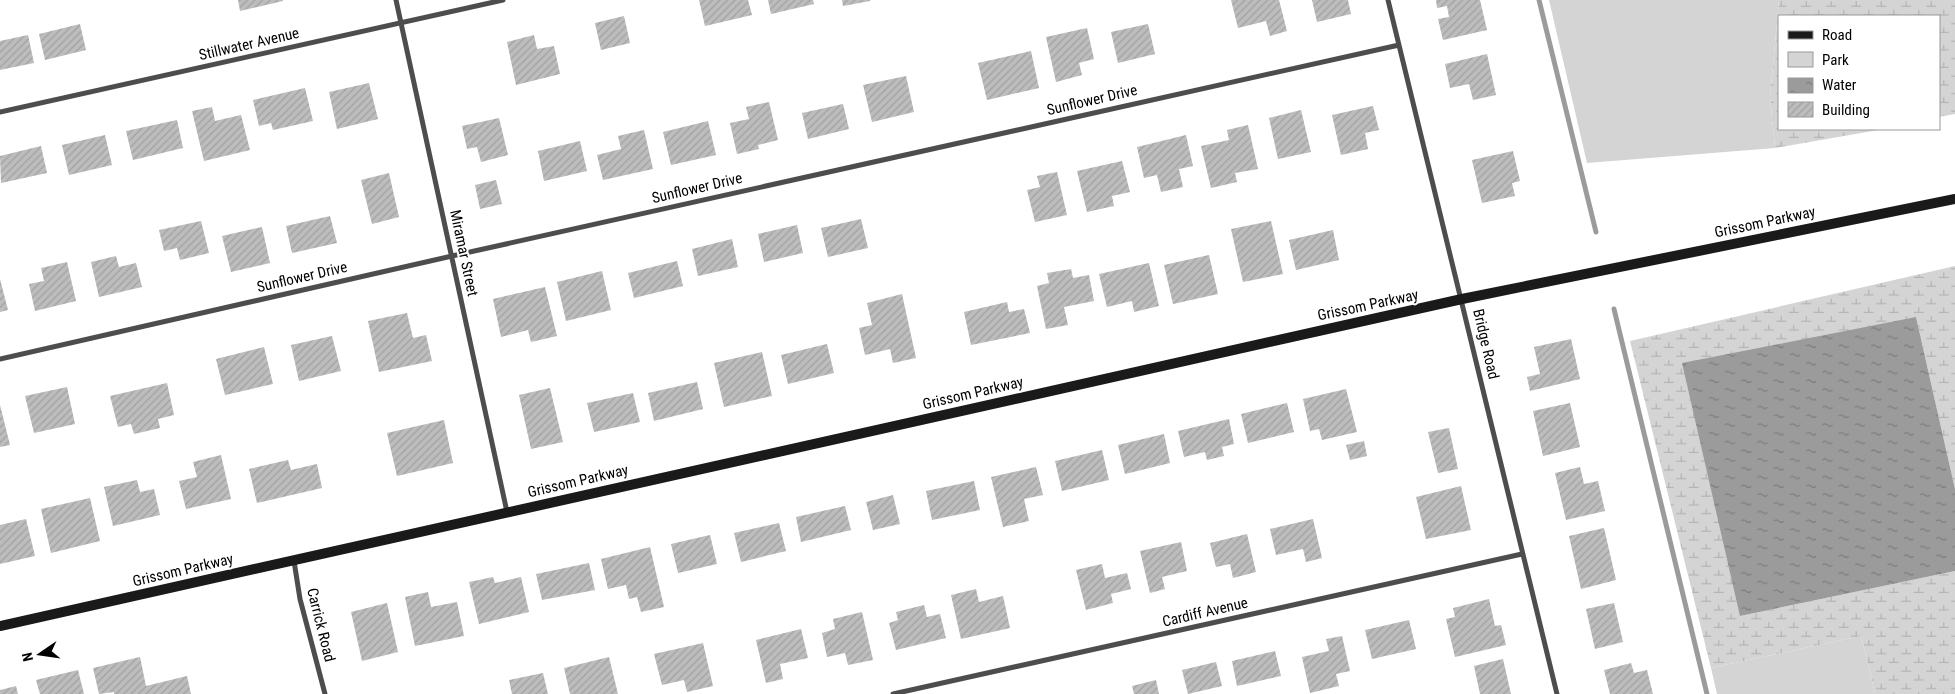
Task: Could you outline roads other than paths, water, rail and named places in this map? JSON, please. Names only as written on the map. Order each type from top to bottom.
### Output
[{"type":"main road","name":"Grissom Parkway","points":[[0,626],[1462,299],[1955,199]]},
{"type":"street","name":"Miramar Street","points":[[396,0],[507,512]]},
{"type":"street","name":"Stillwater Avenue","points":[[0,112],[503,0]]},
{"type":"street","name":"Bridge Road","points":[[1388,0],[1557,694]]},
{"type":"street","name":"Sunflower Drive","points":[[0,358],[1400,45]]},
{"type":"street","name":"Cardiff Avenue","points":[[892,694],[1522,554]]},
{"type":"street","name":"Carrick Road","points":[[294,561],[300,599],[325,694]]},
{"type":"water","points":[[1916,317],[1955,489],[1955,571],[1740,616],[1682,363]]},
{"type":"waterway","points":[[1539,0],[1596,232]]},
{"type":"waterway","points":[[1614,309],[1707,694]]}]
